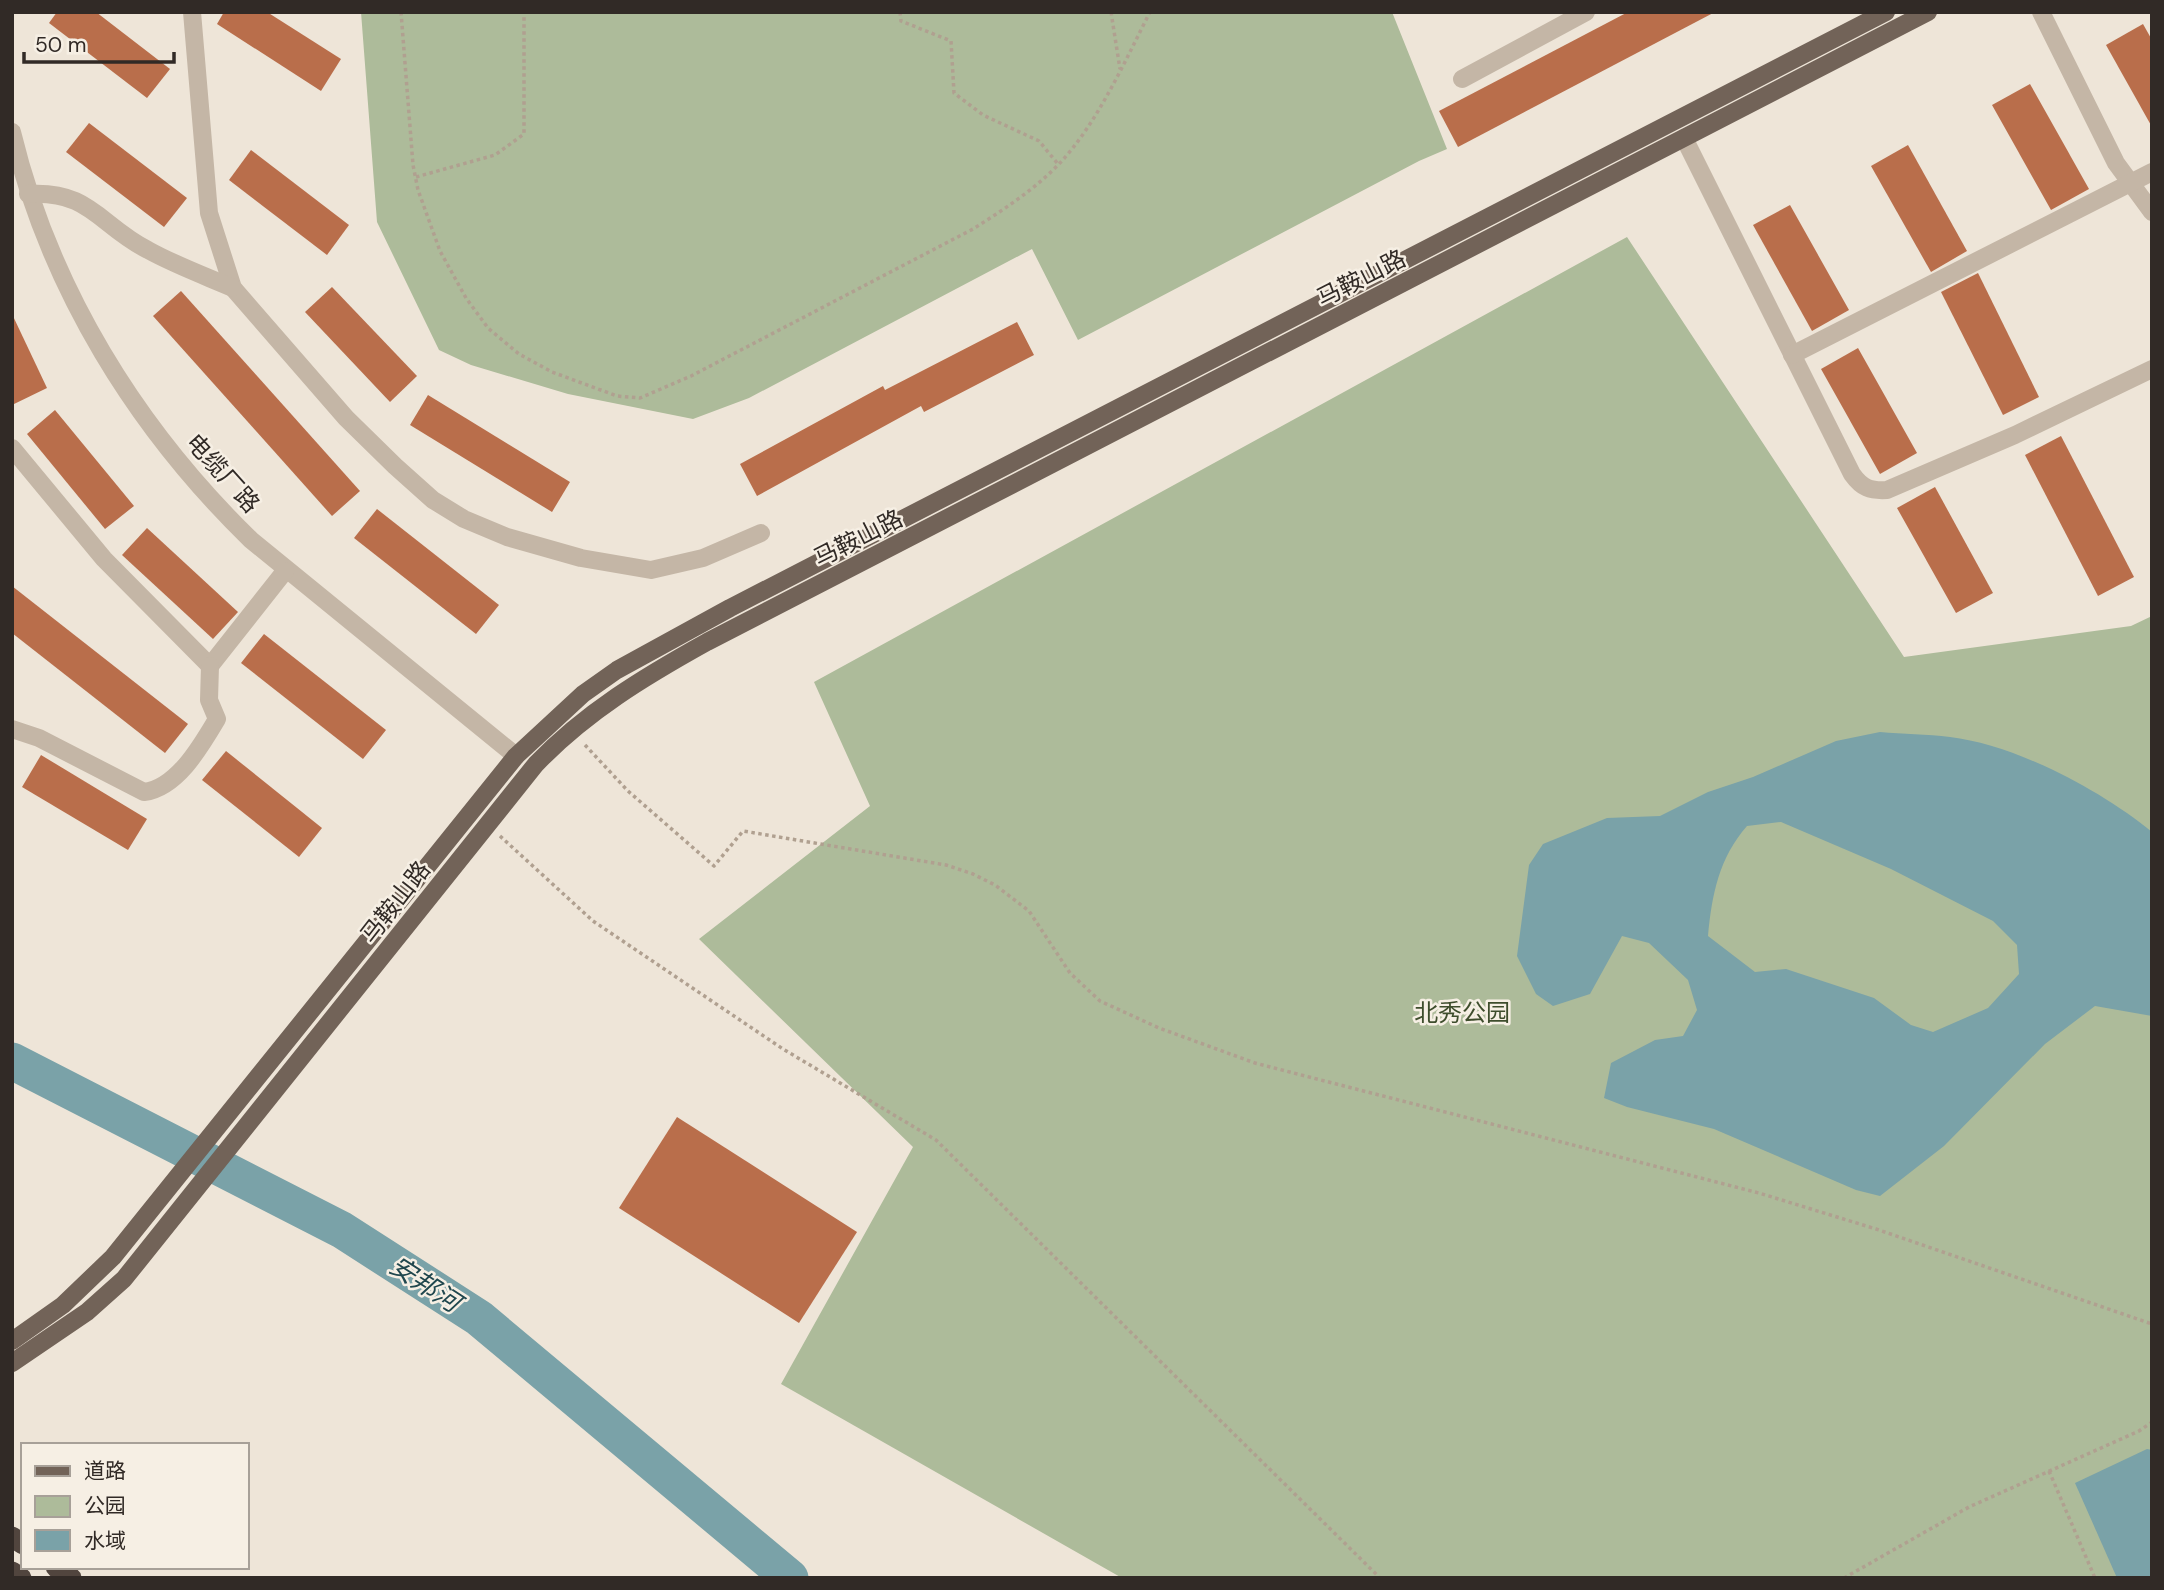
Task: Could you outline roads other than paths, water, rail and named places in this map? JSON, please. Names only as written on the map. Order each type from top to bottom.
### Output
[{"type":"highway","points":[[12,1572],[21,1578]]},
{"type":"main road","name":"马鞍山路","points":[[12,1341],[89,1282],[157,1203],[516,756],[583,694],[648,651],[1886,12]]},
{"type":"main road","name":"马鞍山路","points":[[13,1363],[106,1297],[176,1216],[536,765],[571,730],[609,700],[707,642],[1928,12]]},
{"type":"street","points":[[191,12],[209,213],[233,288],[346,418],[433,500],[464,519],[507,537],[581,558],[651,570],[703,558],[761,533]]},
{"type":"street","points":[[1462,79],[1586,12]]},
{"type":"street","points":[[2042,12],[2116,163],[2152,212]]},
{"type":"street","name":"电缆厂路","points":[[12,132],[28,194],[52,256],[95,340],[145,421],[213,503],[285,571],[516,756]]},
{"type":"street","points":[[1685,138],[1852,474],[1860,485],[1871,491],[1887,489],[2002,440],[2152,369]]},
{"type":"street","points":[[1792,355],[2152,172]]},
{"type":"street","points":[[28,194],[47,193],[81,201],[114,229],[148,250],[233,288]]},
{"type":"street","points":[[12,448],[104,559],[210,666]]},
{"type":"street","points":[[12,729],[39,738],[144,792],[157,791],[196,754],[217,719],[209,700],[210,666],[285,571]]},
{"type":"water","points":[[1880,732],[1950,737],[2002,749],[2083,786],[2152,832],[2152,1016],[2095,1006],[2045,1044],[1944,1146],[1880,1196],[1856,1190],[1714,1129],[1627,1107],[1604,1098],[1611,1063],[1655,1040],[1683,1036],[1697,1010],[1688,980],[1649,943],[1622,936],[1590,994],[1553,1006],[1536,994],[1517,956],[1529,865],[1543,844],[1607,818],[1660,816],[1708,792],[1753,777],[1836,741]],"holes":[[[1781,822],[1891,869],[1993,921],[2017,945],[2019,974],[1988,1008],[1933,1032],[1911,1025],[1874,998],[1786,969],[1755,972],[1708,936],[1712,906],[1723,864],[1747,826]]]},
{"type":"water","points":[[2147,1449],[2152,1450],[2152,1578],[2117,1578],[2075,1483]]},
{"type":"waterway","name":"安邦河","points":[[12,1061],[342,1230],[479,1318],[790,1578]]},
{"type":"park label","name":"北秀公园","points":[[1462,1012]]}]
